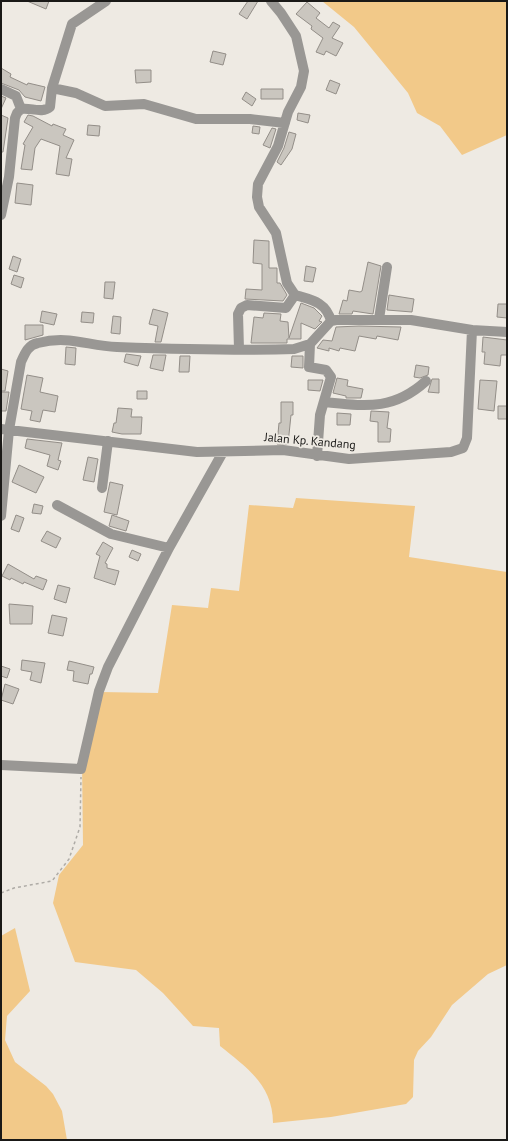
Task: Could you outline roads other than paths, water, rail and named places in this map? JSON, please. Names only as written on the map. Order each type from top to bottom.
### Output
[{"type":"street","points":[[1,215],[9,177],[16,118],[21,109],[27,107],[47,110],[50,107],[52,88],[72,24],[106,1]]},
{"type":"street","points":[[270,1],[281,13],[296,36],[304,66],[301,87],[285,123],[278,146],[258,184],[257,196],[259,207],[276,233],[288,283],[295,295],[315,302],[325,308],[329,312],[331,321]]},
{"type":"street","points":[[52,88],[76,93],[105,106],[144,104],[196,119],[250,119],[285,123]]},
{"type":"street","points":[[1,89],[16,96],[21,109]]},
{"type":"street","points":[[379,319],[387,267]]},
{"type":"street","points":[[239,349],[238,314],[241,308],[247,305],[286,308],[295,295]]},
{"type":"street","points":[[1,516],[5,429],[21,362],[25,352],[31,346],[38,343],[59,340],[74,340],[116,347],[294,349],[310,344],[331,321],[379,319],[411,320],[472,330],[507,332]]},
{"type":"street","name":"Jalan Kp. Kandang","points":[[5,429],[177,450],[223,452],[277,450],[317,456],[360,459],[403,454],[451,452],[463,448],[467,438],[472,330]]},
{"type":"street","points":[[310,344],[310,367],[326,370],[332,377],[319,424],[317,456]]},
{"type":"street","points":[[324,402],[370,406],[383,405],[402,398],[426,381]]},
{"type":"street","points":[[102,488],[108,441]]},
{"type":"street","points":[[1,765],[81,769],[103,677],[169,548],[223,452]]},
{"type":"street","points":[[56,505],[111,534],[169,548]]}]
